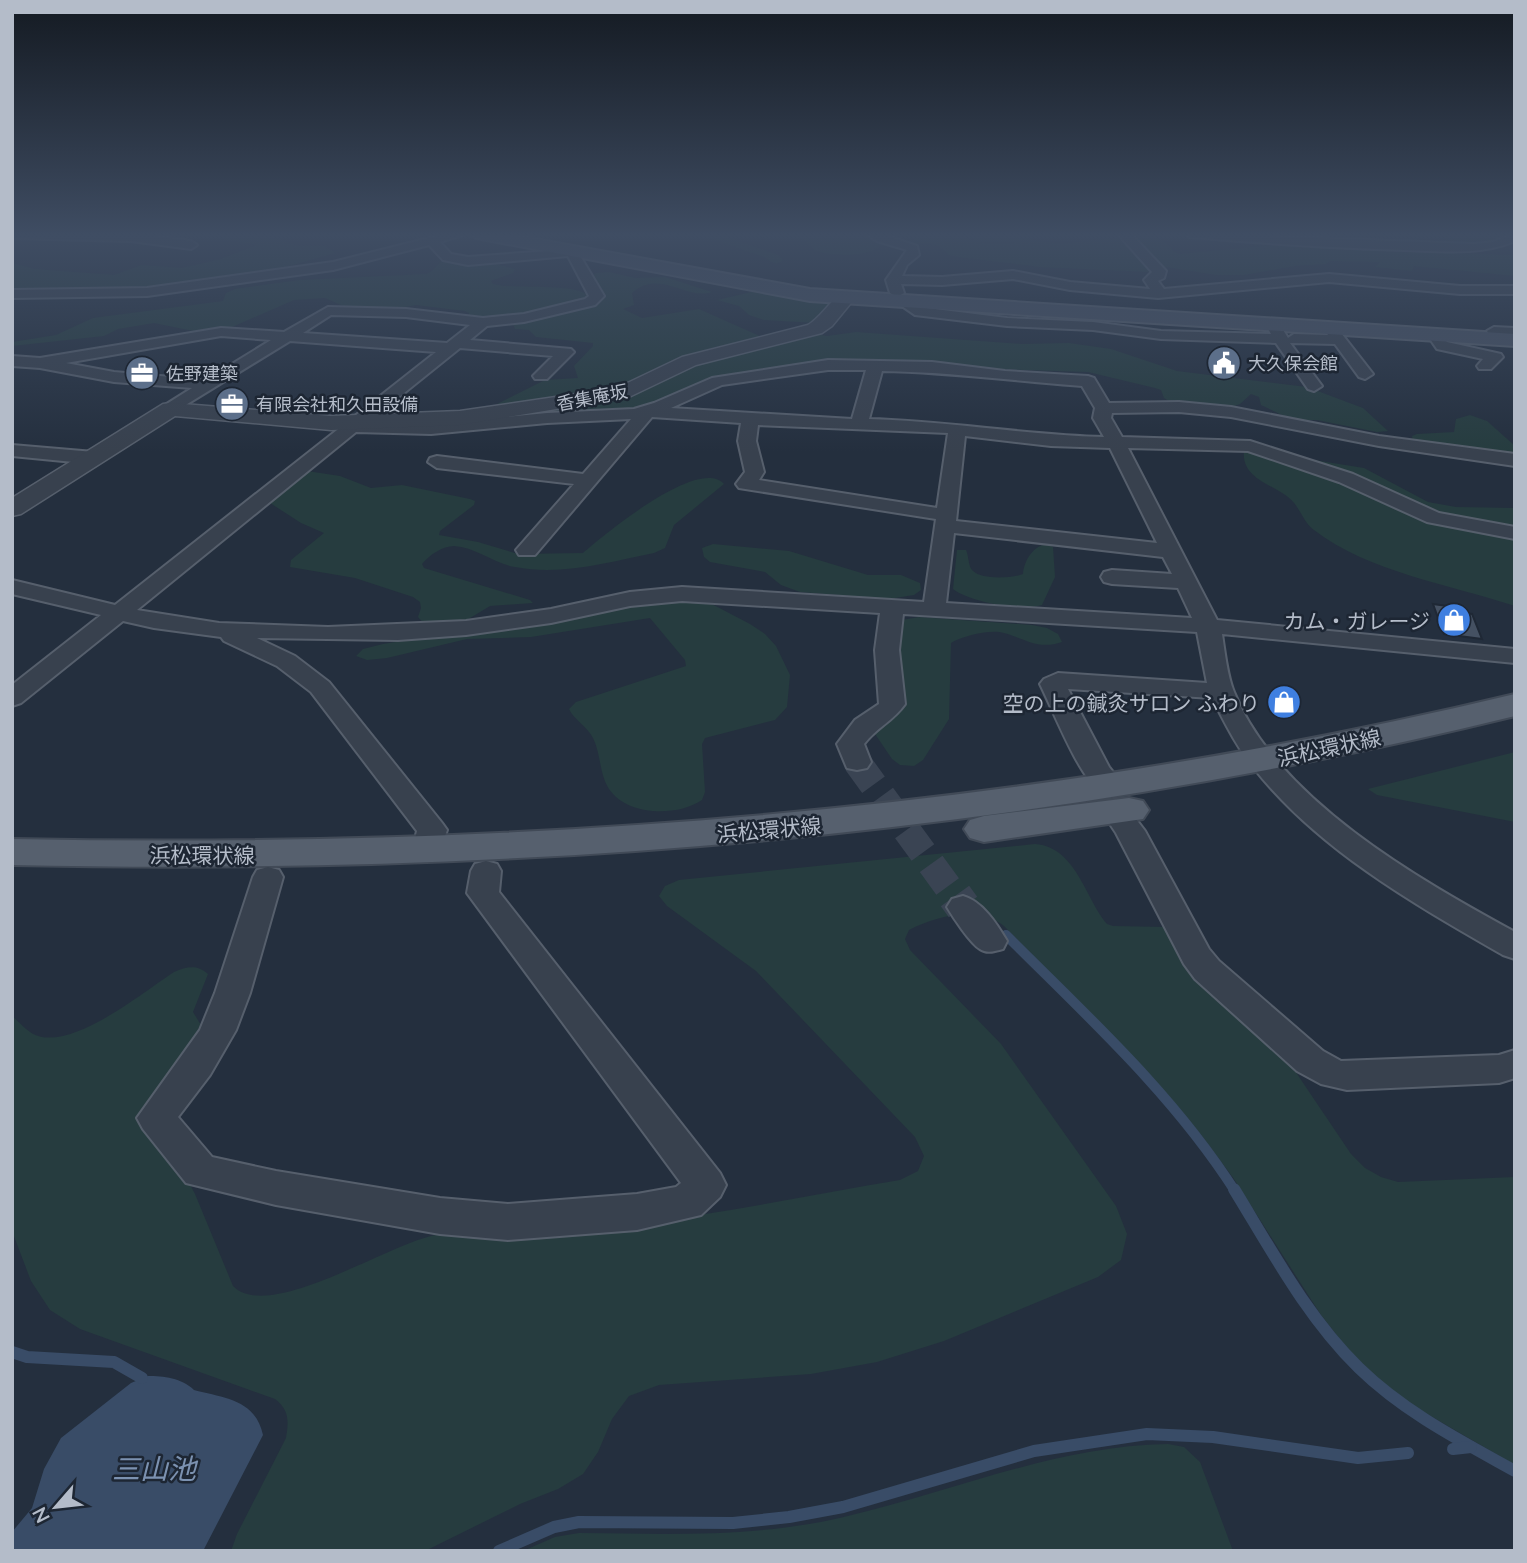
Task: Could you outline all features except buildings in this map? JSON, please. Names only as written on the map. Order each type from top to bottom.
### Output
[{"type":"main road","points":[[947,306],[1025,316],[1069,309],[1283,334],[1433,333],[1504,336]]},
{"type":"main road","name":"浜松環状線","points":[[1272,772],[1515,705]]},
{"type":"main road","name":"浜松環状線","points":[[12,852],[221,855],[427,850],[647,839],[778,829],[1113,799],[1272,772],[1429,752],[1515,730]]},
{"type":"main road","name":"浜松環状線","points":[[12,875],[268,877],[486,871],[778,850],[1000,828],[1113,799]]},
{"type":"street","points":[[12,509],[328,311],[406,313],[483,322],[524,318],[572,306]]},
{"type":"street","name":"香集庵坂","points":[[171,409],[354,425],[460,418],[622,393],[689,361],[815,329],[826,322],[839,306]]},
{"type":"street","points":[[1025,316],[1161,335],[1333,333],[1365,374]]},
{"type":"street","points":[[12,698],[483,322]]},
{"type":"street","points":[[40,363],[106,354],[209,333],[233,332],[566,352],[541,376]]},
{"type":"street","points":[[1433,333],[1442,346],[1495,357],[1485,366]]},
{"type":"street","points":[[1283,334],[1314,386]]},
{"type":"street","points":[[12,361],[40,363],[114,377],[210,384]]},
{"type":"street","points":[[527,550],[647,412],[718,381],[814,365],[953,368],[1005,376],[1088,381],[1104,408],[1102,418],[1133,473],[1208,626],[1221,691],[1272,772],[1343,839],[1391,874],[1515,947]]},
{"type":"street","points":[[859,424],[876,365]]},
{"type":"street","points":[[1104,408],[1179,407],[1231,412],[1388,443],[1515,460]]},
{"type":"street","points":[[354,425],[431,429],[647,412],[750,420],[960,429],[1051,441],[1262,448],[1346,478],[1434,518],[1515,533]]},
{"type":"street","points":[[750,420],[746,433],[755,472],[746,484],[946,520],[1171,551]]},
{"type":"street","points":[[934,611],[957,432],[960,429]]},
{"type":"street","points":[[12,450],[94,458]]},
{"type":"street","points":[[437,462],[587,481]]},
{"type":"street","points":[[1112,577],[1186,582]]},
{"type":"street","points":[[12,587],[118,614],[219,629],[328,634],[432,631],[551,616],[630,599],[682,594],[1208,626],[1515,656]]},
{"type":"street","points":[[857,762],[850,744],[856,734],[892,704],[887,650],[892,608]]},
{"type":"street","points":[[219,629],[286,661],[320,687],[432,830],[427,850]]},
{"type":"street","points":[[1221,691],[1058,681],[1053,684],[1196,956],[1207,970],[1321,1069],[1347,1076],[1499,1069],[1515,1065]]},
{"type":"street","points":[[268,877],[258,900],[228,1006],[218,1030],[204,1055],[156,1118],[200,1171],[276,1188],[440,1216],[508,1222],[636,1212],[687,1203],[706,1185],[483,893],[486,871]]},
{"type":"street","points":[[963,907],[991,942]]},
{"type":"green space","points":[[185,306],[280,306],[223,331],[198,332],[154,323],[118,329],[104,336],[12,346],[12,342],[56,335],[93,318]]},
{"type":"green space","points":[[343,306],[411,306],[389,310],[350,309]]},
{"type":"green space","points":[[424,306],[570,306],[514,316],[481,318],[469,317],[469,313]]},
{"type":"green space","points":[[579,306],[631,306],[623,309],[642,318],[699,309],[762,337],[627,387],[491,407],[545,380],[578,378],[574,366],[593,346],[593,343],[536,337],[529,330],[515,329],[513,324]]},
{"type":"green space","points":[[739,306],[831,306],[816,323],[764,320],[749,315]]},
{"type":"green space","points":[[856,332],[1022,344],[1069,343],[1111,349],[1177,371],[1307,387],[1363,408],[1388,431],[1377,432],[1317,420],[1292,420],[1261,405],[1259,397],[1251,394],[1232,407],[1169,401],[1164,398],[1161,390],[1088,372],[812,363],[714,379],[643,409],[556,414],[552,412],[553,409],[694,363],[815,334],[827,336]]},
{"type":"green space","points":[[1470,415],[1487,421],[1515,446],[1515,458],[1413,442],[1412,436],[1417,434],[1454,432],[1456,419]]},
{"type":"green space","points":[[1244,450],[1332,476],[1415,514],[1515,536],[1515,606],[1385,567],[1336,544],[1314,530],[1288,497],[1252,473],[1244,459]]},
{"type":"green space","points":[[1314,460],[1364,468],[1428,502],[1456,507],[1515,508],[1515,529],[1451,519],[1312,462]]},
{"type":"green space","points":[[307,471],[340,476],[371,488],[402,485],[470,499],[475,501],[474,505],[440,531],[439,535],[478,542],[518,554],[583,553],[631,515],[674,489],[695,480],[712,478],[724,484],[674,525],[665,548],[654,553],[585,567],[550,570],[507,565],[462,547],[450,546],[441,549],[422,564],[424,568],[533,603],[490,606],[465,621],[425,625],[418,617],[420,602],[413,597],[355,578],[290,567],[291,560],[324,533],[301,523],[267,501]]},
{"type":"green space","points":[[713,544],[789,551],[868,575],[901,575],[920,583],[921,590],[914,595],[889,599],[800,592],[781,585],[765,572],[710,562],[704,557],[702,548]]},
{"type":"green space","points":[[1048,544],[1053,547],[1055,577],[1042,605],[1022,607],[996,604],[971,598],[953,589],[957,550],[966,550],[970,567],[977,574],[1005,577],[1023,574],[1030,554],[1038,547]]},
{"type":"green space","points":[[657,600],[706,601],[750,624],[776,646],[790,675],[787,707],[775,720],[705,738],[702,744],[705,792],[702,800],[679,809],[640,809],[617,798],[606,783],[593,738],[569,709],[576,702],[686,666],[685,660],[650,618],[531,637],[467,639],[387,658],[367,660],[356,656],[363,649],[383,644]]},
{"type":"green space","points":[[919,617],[1032,625],[1058,634],[1062,642],[1046,645],[1032,643],[1004,633],[992,632],[951,643],[949,719],[923,760],[914,766],[900,765],[892,759],[873,731],[902,620]]},
{"type":"green space","points":[[1515,752],[1515,822],[1377,795],[1368,789]]},
{"type":"green space","points":[[1035,844],[1049,847],[1070,864],[1107,924],[1165,927],[1289,1062],[1351,1154],[1365,1168],[1398,1182],[1515,1177],[1515,1465],[1410,1404],[1375,1376],[1346,1347],[1321,1315],[1234,1179],[1202,1136],[1136,1060],[1004,926],[982,916],[969,914],[932,921],[909,930],[905,939],[910,950],[1001,1044],[1116,1206],[1127,1234],[1121,1260],[1098,1277],[944,1341],[877,1362],[811,1374],[659,1385],[629,1396],[612,1419],[598,1452],[583,1474],[558,1489],[520,1504],[425,1551],[231,1551],[286,1438],[288,1421],[283,1407],[275,1399],[80,1329],[50,1310],[31,1281],[12,1231],[12,1016],[33,1034],[48,1038],[66,1035],[106,1018],[174,972],[187,968],[199,969],[208,974],[193,1012],[204,1030],[150,1109],[195,1194],[233,1286],[250,1295],[273,1295],[301,1288],[436,1235],[486,1229],[638,1223],[900,1180],[918,1171],[924,1156],[915,1137],[756,971],[667,906],[659,896],[665,886],[679,880]]},
{"type":"green space","points":[[1168,1444],[1184,1447],[1200,1462],[1233,1551],[523,1551],[555,1537],[579,1533],[714,1533],[814,1523],[888,1506],[1046,1461],[1126,1447]]},
{"type":"water","name":"三山池","points":[[148,1376],[172,1378],[194,1390],[237,1402],[253,1414],[263,1435],[203,1551],[12,1551],[12,1532],[32,1508],[44,1469],[61,1438],[131,1383]]},
{"type":"waterway","points":[[1006,935],[1157,1089],[1211,1155],[1235,1191]]},
{"type":"waterway","points":[[1234,1189],[1307,1305],[1359,1368],[1414,1412],[1515,1471]]},
{"type":"waterway","points":[[12,1352],[27,1357],[114,1362],[142,1378]]},
{"type":"waterway","points":[[499,1551],[554,1527],[579,1522],[733,1523],[789,1517],[843,1507],[1034,1451],[1147,1434],[1213,1437],[1358,1458],[1408,1453]]},
{"type":"waterway","points":[[1453,1449],[1471,1447]]},
{"type":"tunnel","points":[[857,762],[956,898]]},
{"type":"tunnel","points":[[955,896],[963,907]]},
{"type":"place","name":"大久保会館","points":[[1224,363]]},
{"type":"place","name":"佐野建築","points":[[142,373]]},
{"type":"place","name":"有限会社和久田設備","points":[[232,404]]},
{"type":"place","name":"カム・ガレージ","points":[[1454,620]]},
{"type":"place","name":"空の上の鍼灸サロン ふわり","points":[[1284,702]]}]
